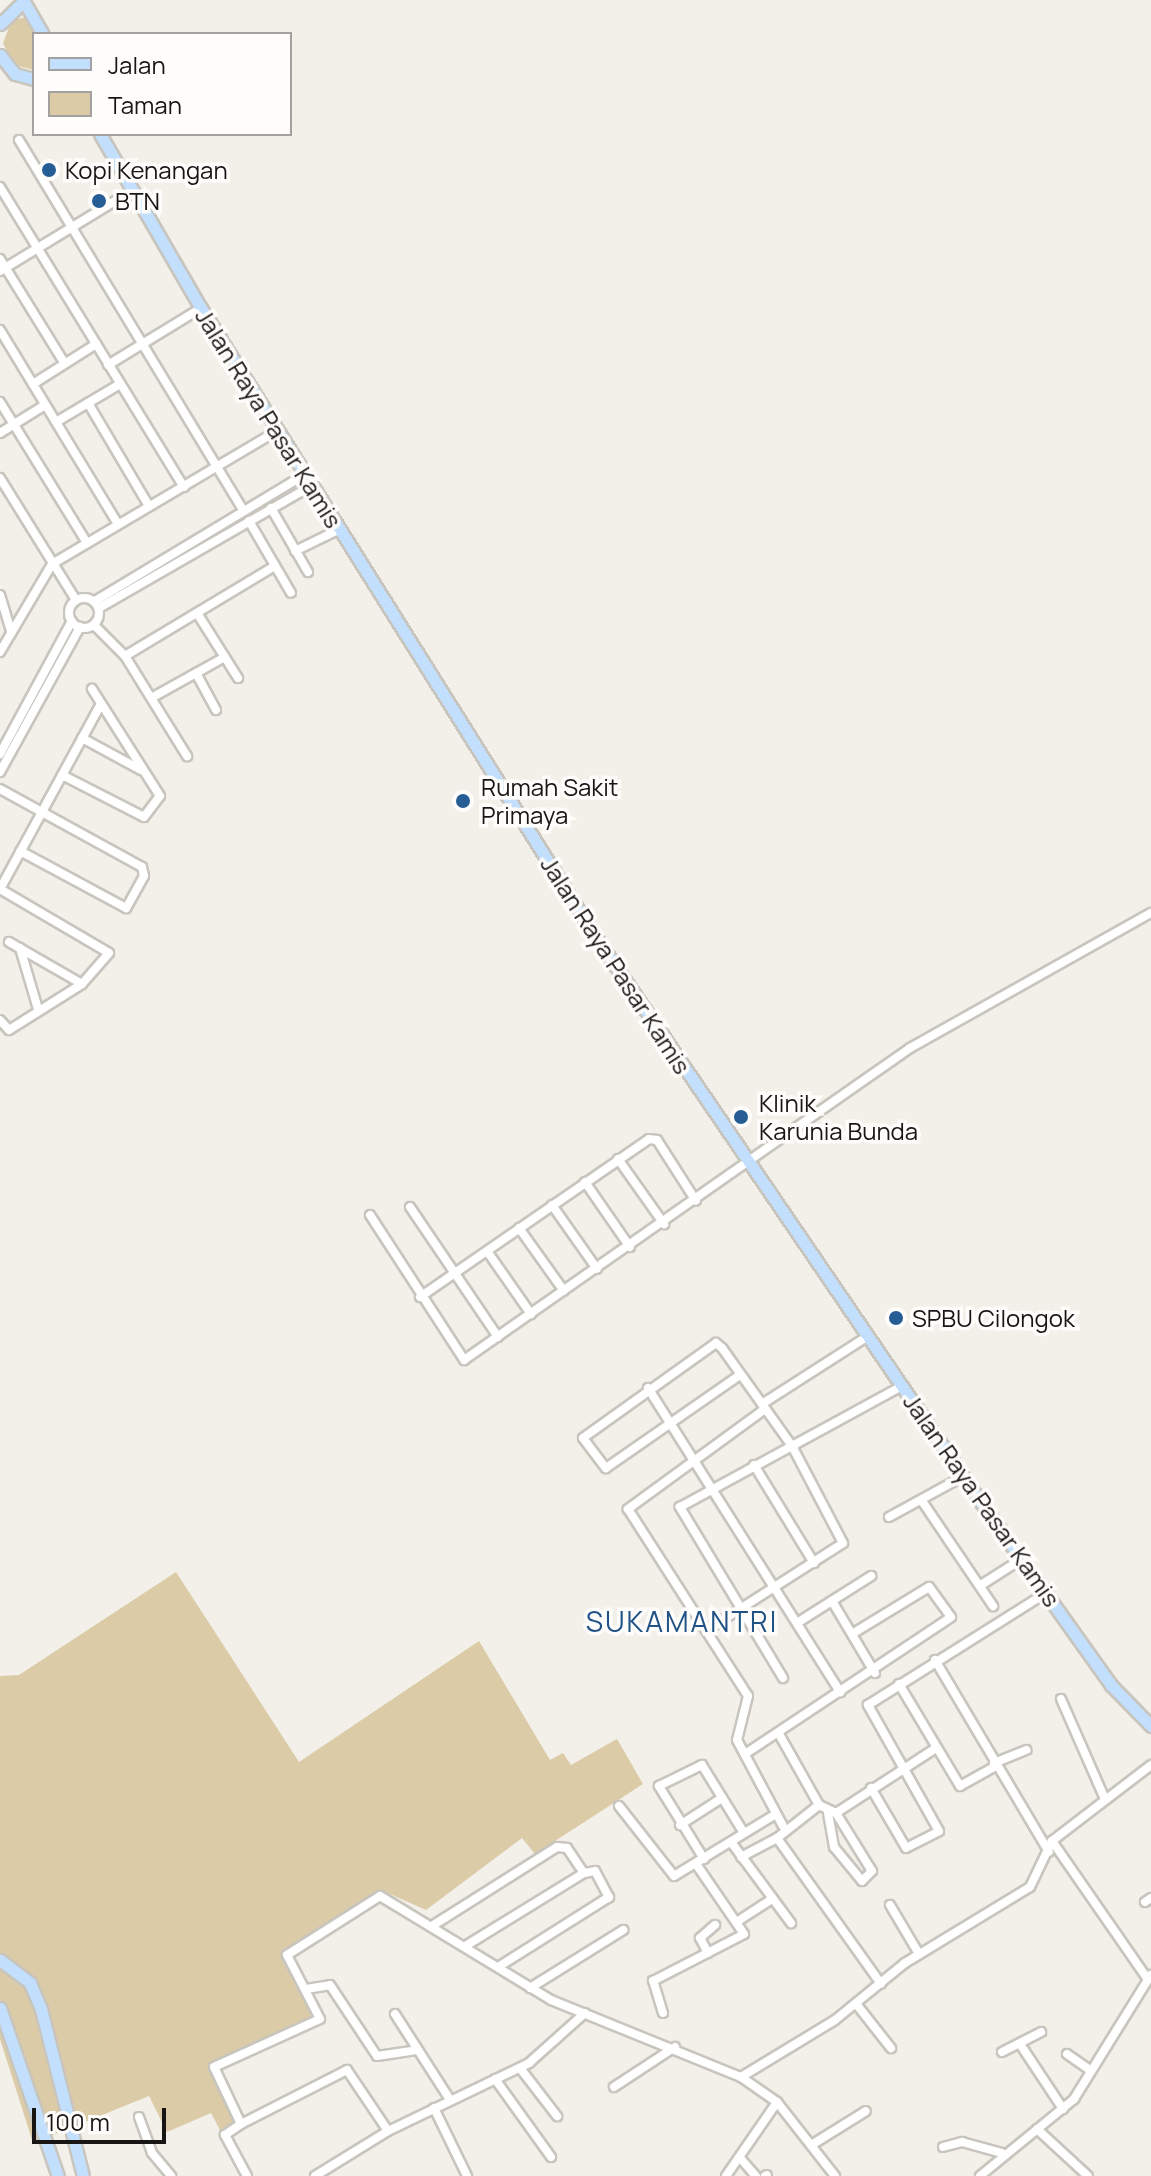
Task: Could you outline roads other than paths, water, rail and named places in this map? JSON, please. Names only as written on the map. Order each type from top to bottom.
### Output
[{"type":"main road","points":[[0,24],[24,0],[42,32]]},
{"type":"main road","points":[[0,55],[5,72],[32,79]]},
{"type":"main road","name":"Jalan Raya Pasar Kamis","points":[[101,136],[201,308],[338,530],[748,1166],[1046,1593],[1151,1726]]},
{"type":"main road","points":[[0,1960],[30,1983],[41,2009],[83,2176]]},
{"type":"main road","points":[[0,2008],[58,2176]]},
{"type":"street","points":[[19,140],[244,511]]},
{"type":"street","points":[[0,187],[184,487]]},
{"type":"street","points":[[65,364],[2,266],[133,190]]},
{"type":"street","points":[[108,365],[201,308]]},
{"type":"street","points":[[0,330],[118,524]]},
{"type":"street","points":[[33,384],[96,344]]},
{"type":"street","points":[[56,422],[120,384]]},
{"type":"street","points":[[0,402],[87,543]]},
{"type":"street","points":[[88,403],[149,506]]},
{"type":"street","points":[[0,433],[45,405]]},
{"type":"street","points":[[0,652],[52,564],[277,431]]},
{"type":"street","points":[[0,478],[76,600],[97,605],[249,521],[308,481]]},
{"type":"street","points":[[94,625],[97,605],[244,511],[308,481]]},
{"type":"street","points":[[258,503],[267,510],[308,572]]},
{"type":"street","points":[[249,521],[291,593]]},
{"type":"street","points":[[295,551],[338,530]]},
{"type":"street","points":[[125,656],[275,566]]},
{"type":"street","points":[[0,595],[11,633]]},
{"type":"street","points":[[0,754],[72,621],[76,600]]},
{"type":"street","points":[[197,613],[238,678]]},
{"type":"street","points":[[72,621],[80,627],[94,625]]},
{"type":"street","points":[[94,625],[125,656],[187,756]]},
{"type":"street","points":[[0,772],[80,627]]},
{"type":"street","points":[[153,697],[225,657]]},
{"type":"street","points":[[196,673],[216,710]]},
{"type":"street","points":[[62,775],[147,817],[160,795],[92,689]]},
{"type":"street","points":[[0,1037],[38,1009],[82,984],[106,962],[105,948],[0,889],[101,704]]},
{"type":"street","points":[[82,738],[143,771]]},
{"type":"street","points":[[0,789],[142,867],[132,905],[20,851]]},
{"type":"street","points":[[370,1215],[420,1297],[464,1360],[748,1166],[910,1048],[1151,913]]},
{"type":"street","points":[[9,942],[82,984]]},
{"type":"street","points":[[20,948],[38,1009]]},
{"type":"street","points":[[0,1020],[9,1030]]},
{"type":"street","points":[[420,1297],[651,1138],[696,1201]]},
{"type":"street","points":[[618,1159],[664,1224]]},
{"type":"street","points":[[585,1182],[630,1247]]},
{"type":"street","points":[[552,1205],[597,1269]]},
{"type":"street","points":[[410,1207],[452,1274],[498,1337]]},
{"type":"street","points":[[519,1228],[564,1291]]},
{"type":"street","points":[[487,1251],[531,1314]]},
{"type":"street","points":[[783,1826],[736,1737],[748,1696],[628,1509],[764,1407],[868,1336]]},
{"type":"street","points":[[707,1630],[814,1563],[844,1540],[792,1446],[764,1407],[740,1375],[716,1343],[585,1434],[583,1443],[606,1468],[740,1375]]},
{"type":"street","points":[[783,1678],[680,1507],[902,1386]]},
{"type":"street","points":[[648,1388],[715,1488],[840,1692]]},
{"type":"street","points":[[754,1465],[814,1563]]},
{"type":"street","points":[[889,1517],[964,1476]]},
{"type":"street","points":[[922,1501],[993,1606]]},
{"type":"street","points":[[981,1585],[1022,1559]]},
{"type":"street","points":[[797,1623],[871,1576]]},
{"type":"street","points":[[745,1754],[949,1623],[937,1589],[852,1634]]},
{"type":"street","points":[[871,1788],[906,1848],[937,1832],[867,1709],[935,1660],[1046,1593]]},
{"type":"street","points":[[832,1601],[875,1673]]},
{"type":"street","points":[[935,1660],[1049,1852]]},
{"type":"street","points":[[899,1684],[962,1787],[994,1763],[1026,1750]]},
{"type":"street","points":[[1061,1699],[1104,1797]]},
{"type":"street","points":[[779,1734],[819,1805],[832,1813],[873,1872],[862,1881],[834,1847],[832,1813]]},
{"type":"street","points":[[832,1813],[936,1748]]},
{"type":"street","points":[[663,2013],[651,1984],[742,1936],[738,1921],[700,1861],[659,1786],[699,1764],[744,1833]]},
{"type":"street","points":[[741,2077],[857,2005],[919,1954],[1030,1887],[1052,1841],[1104,1797],[1151,1765]]},
{"type":"street","points":[[680,1825],[722,1798]]},
{"type":"street","points":[[741,1857],[777,1838],[783,1826],[819,1805]]},
{"type":"street","points":[[619,1806],[670,1875],[700,1861],[776,1814]]},
{"type":"street","points":[[777,1838],[881,1984]]},
{"type":"street","points":[[980,2176],[1002,2153],[1063,2109],[1149,1976],[1052,1841]]},
{"type":"street","points":[[731,1842],[770,1900],[791,1923]]},
{"type":"street","points":[[432,1926],[557,1847],[584,1873]]},
{"type":"street","points":[[467,1945],[584,1873],[595,1871],[609,1897],[500,1966]]},
{"type":"street","points":[[241,2124],[214,2067],[317,2023],[320,2012],[289,1951],[380,1896],[467,1945],[530,1988],[741,2077],[777,2102],[813,2144],[835,2176]]},
{"type":"street","points":[[738,1921],[770,1900]]},
{"type":"street","points":[[890,1905],[919,1954]]},
{"type":"street","points":[[708,1953],[700,1938],[715,1925]]},
{"type":"street","points":[[530,1988],[623,1930]]},
{"type":"street","points":[[306,1989],[330,1985],[377,2056],[417,2050]]},
{"type":"street","points":[[857,2005],[891,2048]]},
{"type":"street","points":[[315,2176],[449,2098],[520,2068],[585,2013]]},
{"type":"street","points":[[395,2014],[449,2098]]},
{"type":"street","points":[[1002,2052],[1041,2032]]},
{"type":"street","points":[[1020,2044],[1063,2109]]},
{"type":"street","points":[[614,2087],[675,2047]]},
{"type":"street","points":[[1067,2054],[1090,2070]]},
{"type":"street","points":[[520,2068],[557,2116]]},
{"type":"street","points":[[247,2176],[225,2135],[347,2070],[388,2131]]},
{"type":"street","points":[[495,2079],[551,2157]]},
{"type":"street","points":[[726,2176],[741,2159],[777,2102]]},
{"type":"street","points":[[434,2108],[467,2176]]},
{"type":"street","points":[[813,2144],[866,2111]]},
{"type":"street","points":[[139,2117],[152,2153],[171,2176]]},
{"type":"street","points":[[1037,2129],[1088,2176]]},
{"type":"street","points":[[943,2147],[962,2142],[1002,2153]]},
{"type":"street","points":[[741,2159],[756,2176]]},
{"type":"place","name":"Kopi Kenangan","points":[[49,170]]},
{"type":"place","name":"BTN","points":[[99,201]]},
{"type":"place","name":"Rumah Sakit Primaya","points":[[463,801]]},
{"type":"place","name":"Klinik Karunia Bunda","points":[[741,1117]]},
{"type":"place","name":"SPBU Cilongok","points":[[896,1318]]},
{"type":"district","name":"SUKAMANTRI","points":[[682,1621]]}]
